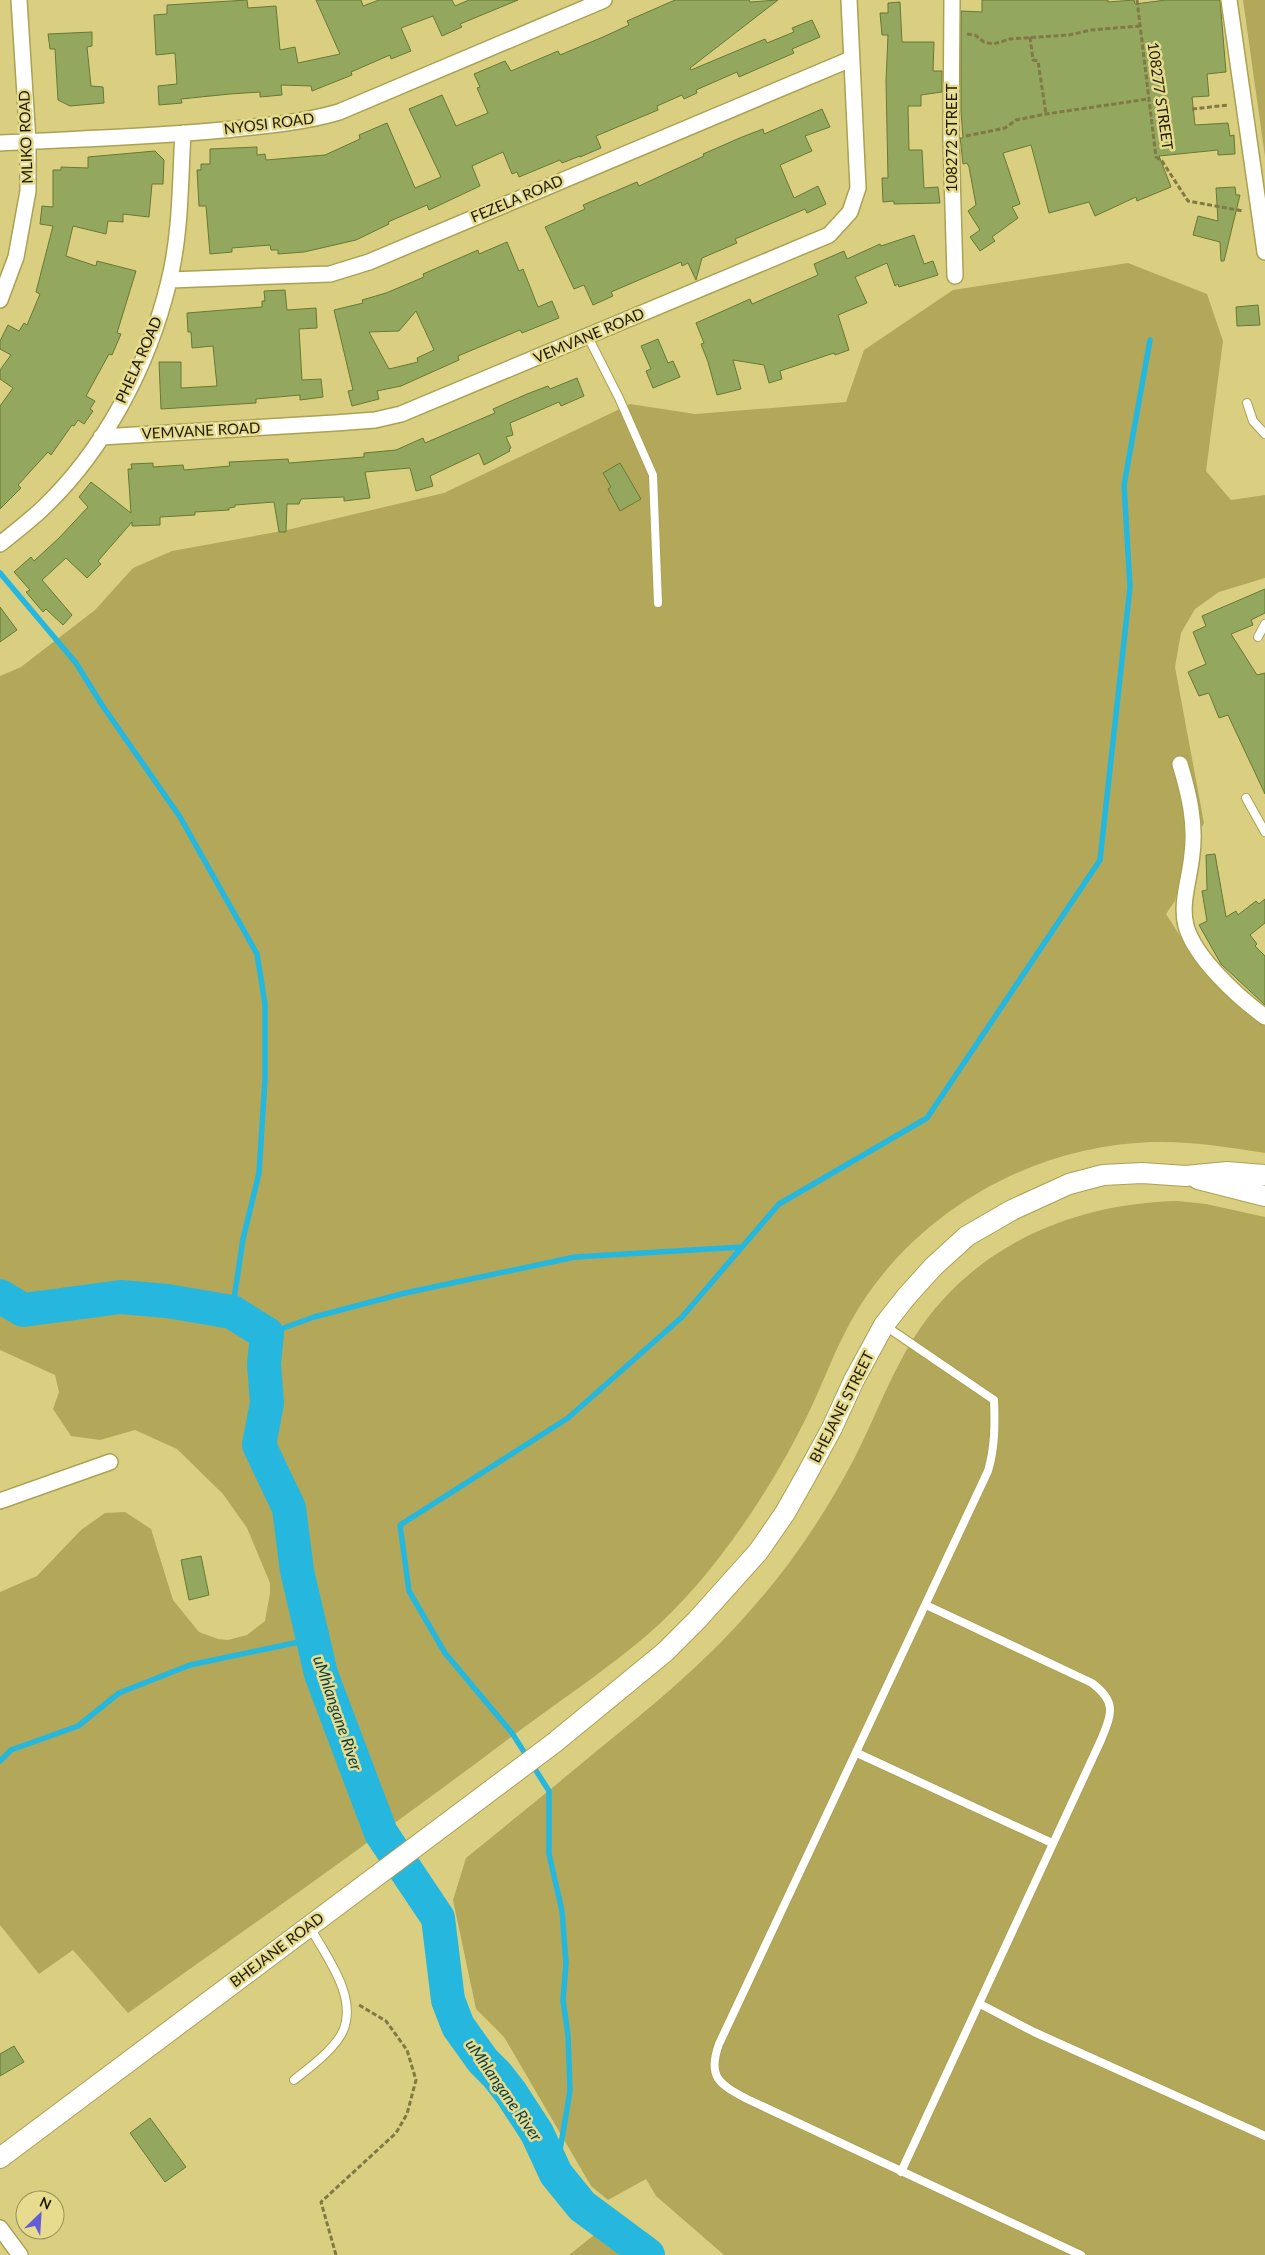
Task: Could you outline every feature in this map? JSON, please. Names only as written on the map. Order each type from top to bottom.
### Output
[{"type":"street","name":"MLIKO ROAD","points":[[0,300],[16,257],[28,191],[28,142],[19,0]]},
{"type":"street","name":"NYOSI ROAD","points":[[0,143],[183,133],[298,122],[339,112],[604,0]]},
{"type":"street","name":"VEMVANE ROAD","points":[[102,437],[375,420],[428,404],[829,235],[853,206],[858,188],[849,0]]},
{"type":"street","name":"108272 STREET","points":[[952,0],[950,138],[955,276]]},
{"type":"street","points":[[1229,0],[1265,252]]},
{"type":"street","name":"FEZELA ROAD","points":[[170,280],[330,274],[360,265],[851,59]]},
{"type":"street","name":"PHELA ROAD","points":[[0,544],[41,510],[74,473],[102,437],[146,353],[158,322],[170,280],[177,235],[183,133]]},
{"type":"street","points":[[1180,764],[1193,818],[1192,854],[1186,893],[1186,924],[1192,941],[1201,954],[1228,984],[1265,1017]]},
{"type":"street","name":"BHEJANE STREET","points":[[554,1743],[666,1652],[758,1552],[785,1514],[832,1428],[854,1380],[884,1325],[922,1279],[960,1242],[1012,1210],[1069,1184],[1103,1175],[1142,1173],[1186,1176],[1227,1172],[1265,1175]]},
{"type":"street","name":"BHEJANE STREET","points":[[1186,1176],[1265,1196]]},
{"type":"street","points":[[0,1501],[110,1462]]},
{"type":"street","name":"BHEJANE ROAD","points":[[0,2158],[554,1743]]},
{"type":"street","points":[[0,2228],[20,2255]]},
{"type":"lane","points":[[588,337],[619,398],[653,474],[658,604]]},
{"type":"lane","points":[[1247,403],[1253,421],[1265,434]]},
{"type":"lane","points":[[1258,637],[1265,624]]},
{"type":"lane","points":[[1246,798],[1265,832]]},
{"type":"lane","points":[[884,1325],[994,1400],[995,1444],[988,1471],[719,2044],[713,2066],[720,2083],[729,2089],[901,2172],[1081,2255]]},
{"type":"lane","points":[[901,2172],[946,2071],[980,2004],[1108,1722],[1110,1713],[1108,1699],[1092,1683],[926,1605]]},
{"type":"lane","points":[[857,1753],[1052,1843]]},
{"type":"lane","points":[[294,2080],[326,2053],[343,2032],[347,2016],[346,1997],[338,1978],[309,1926]]},
{"type":"lane","points":[[980,2004],[1070,2048],[1265,2136]]},
{"type":"path","name":"108277 STREET","points":[[1136,0],[1156,157],[1162,161],[1188,202],[1260,213]]},
{"type":"path","points":[[952,33],[976,35],[984,42],[993,44],[1010,39],[1070,35],[1091,30],[1140,26]]},
{"type":"path","points":[[1030,37],[1033,60],[1038,61],[1046,114]]},
{"type":"path","points":[[950,138],[1005,128],[1016,120],[1046,114],[1148,99]]},
{"type":"path","points":[[1192,109],[1244,102]]},
{"type":"path","points":[[336,2255],[321,2202],[396,2132],[407,2114],[416,2080],[406,2050],[386,2021],[346,1997]]},
{"type":"shaded area","points":[[1243,0],[1265,0],[1265,157]]},
{"type":"shaded area","points":[[1128,263],[1207,294],[1223,341],[1206,471],[1231,500],[1265,495],[1265,578],[1219,592],[1195,609],[1181,633],[1175,667],[1204,823],[1185,858],[1175,901],[1166,914],[1195,959],[1239,1005],[1265,1024],[1265,1153],[1181,1142],[1153,1142],[1107,1146],[1062,1156],[1019,1172],[978,1193],[940,1219],[905,1250],[875,1284],[850,1323],[809,1412],[777,1472],[738,1532],[694,1589],[670,1614],[631,1649],[325,1874],[128,2013],[73,1950],[39,1974],[0,1925],[0,1592],[37,1576],[81,1530],[105,1513],[125,1512],[151,1529],[173,1600],[199,1632],[218,1639],[228,1640],[247,1635],[265,1621],[270,1583],[247,1528],[223,1494],[177,1449],[135,1430],[100,1440],[71,1436],[53,1409],[59,1392],[55,1375],[0,1350],[0,676],[21,667],[95,610],[133,568],[172,551],[287,530],[444,493],[630,404],[695,414],[846,402],[864,350],[953,290]]},
{"type":"shaded area","points":[[1178,1201],[1206,1204],[1265,1217],[1265,2255],[724,2255],[656,2196],[646,2179],[608,2200],[591,2186],[504,2037],[476,2009],[453,1900],[466,1858],[661,1698],[700,1663],[755,1605],[809,1535],[833,1497],[862,1444],[890,1381],[915,1336],[939,1304],[966,1277],[996,1254],[1029,1236],[1064,1221],[1101,1210],[1139,1204]]},
{"type":"shaded area","points":[[604,2227],[638,2255],[569,2255]]},
{"type":"building","points":[[247,0],[248,8],[276,6],[280,50],[295,47],[298,63],[340,54],[316,0],[361,0],[363,6],[379,0],[452,0],[455,6],[469,0],[518,0],[460,24],[462,27],[442,36],[433,16],[401,28],[411,51],[391,59],[390,55],[351,72],[352,75],[312,91],[311,86],[281,85],[282,95],[260,97],[260,92],[230,94],[181,99],[182,103],[159,105],[158,86],[177,84],[175,53],[156,55],[154,15],[167,14],[167,5]]},
{"type":"building","points":[[675,0],[749,0],[750,2],[778,0],[690,68],[691,70],[765,39],[767,43],[794,32],[792,28],[812,20],[820,37],[792,49],[794,53],[739,77],[737,72],[696,90],[697,93],[684,99],[682,95],[657,106],[658,110],[596,136],[601,148],[580,157],[562,163],[560,160],[519,177],[517,172],[512,174],[503,152],[472,166],[480,186],[429,210],[427,205],[388,222],[389,224],[356,240],[304,252],[278,254],[278,250],[271,250],[270,245],[232,248],[232,252],[210,254],[206,206],[199,206],[197,170],[201,170],[201,164],[210,164],[210,149],[257,147],[257,155],[265,154],[266,160],[325,155],[360,139],[359,135],[387,123],[415,188],[441,177],[409,109],[442,95],[456,126],[488,113],[477,88],[480,87],[474,74],[505,61],[511,71],[558,51],[560,55],[629,25],[627,21]]},
{"type":"building","points":[[982,0],[1108,0],[1108,2],[1134,0],[1135,4],[1166,0],[1220,0],[1226,72],[1207,74],[1209,96],[1192,97],[1195,125],[1228,123],[1230,136],[1234,135],[1235,154],[1218,155],[1218,150],[1159,156],[1171,187],[1137,201],[1136,197],[1095,216],[1089,202],[1049,213],[1031,145],[1003,153],[1020,204],[1012,207],[1018,218],[992,237],[995,241],[980,251],[970,237],[980,230],[968,211],[976,205],[969,167],[967,163],[963,164],[960,138],[963,138],[961,111],[961,11],[982,12]]},
{"type":"building","points":[[900,2],[902,42],[934,42],[933,71],[942,71],[942,92],[921,95],[921,106],[908,106],[909,150],[922,150],[924,188],[938,187],[940,203],[894,204],[894,201],[883,202],[882,178],[888,178],[886,81],[888,35],[882,35],[880,13],[888,13],[888,3]]},
{"type":"building","points":[[92,32],[92,46],[87,47],[91,86],[103,87],[104,103],[70,106],[58,100],[55,49],[50,49],[48,34]]},
{"type":"building","points":[[822,109],[830,127],[805,136],[812,151],[780,165],[794,198],[818,186],[826,204],[807,213],[805,209],[735,239],[737,243],[702,258],[696,280],[688,263],[682,266],[681,262],[611,292],[613,296],[593,305],[584,285],[574,289],[545,227],[585,209],[583,205],[637,182],[639,186],[742,137],[763,129],[764,134]]},
{"type":"building","points":[[155,151],[164,160],[163,184],[152,184],[149,217],[123,214],[123,222],[108,221],[106,234],[73,226],[66,256],[96,266],[97,261],[136,271],[117,333],[121,334],[112,355],[109,354],[86,396],[95,401],[90,409],[93,411],[84,424],[78,420],[74,426],[72,425],[51,455],[48,452],[18,485],[21,488],[0,509],[0,406],[13,388],[0,379],[0,370],[11,355],[0,349],[0,341],[8,325],[19,331],[24,323],[27,325],[40,294],[36,292],[53,226],[40,224],[42,206],[53,207],[53,170],[61,170],[61,167],[88,168],[88,157]]},
{"type":"building","points":[[1235,187],[1236,195],[1240,195],[1224,261],[1221,261],[1220,242],[1193,235],[1198,216],[1218,221],[1216,188]]},
{"type":"building","points":[[914,235],[924,264],[933,261],[938,275],[899,287],[898,284],[895,286],[887,263],[855,277],[867,303],[838,315],[849,350],[780,371],[782,379],[769,383],[764,365],[733,360],[741,389],[717,395],[701,344],[704,343],[696,323],[750,299],[752,304],[818,275],[814,264],[844,251],[847,259],[880,244],[881,246]]},
{"type":"building","points":[[507,242],[519,271],[523,269],[538,307],[552,301],[559,318],[522,333],[520,330],[458,356],[459,360],[401,386],[377,391],[379,399],[352,406],[348,391],[353,390],[334,310],[363,303],[362,300],[386,293],[424,277],[423,274],[478,250],[479,254]],"holes":[[[416,311],[434,350],[417,358],[418,362],[389,369],[369,332],[399,331]]]},
{"type":"building","points":[[285,290],[287,310],[316,308],[317,328],[299,329],[302,380],[321,379],[323,397],[300,400],[300,395],[256,399],[256,403],[161,409],[159,362],[181,362],[181,388],[217,386],[213,346],[192,348],[191,332],[188,332],[187,313],[262,307],[262,301],[265,301],[264,291]]},
{"type":"building","points":[[1258,305],[1260,325],[1237,326],[1236,307]]},
{"type":"building","points":[[658,339],[668,363],[673,361],[680,377],[653,388],[646,371],[651,369],[641,346]]},
{"type":"building","points":[[577,378],[584,396],[561,406],[559,402],[510,423],[513,435],[506,437],[511,448],[509,449],[510,451],[484,465],[479,453],[430,476],[433,486],[416,491],[410,468],[365,472],[370,498],[344,501],[344,497],[301,499],[299,504],[287,504],[286,532],[279,532],[274,502],[235,505],[235,507],[229,508],[229,510],[195,512],[195,515],[160,517],[160,525],[132,526],[132,522],[98,561],[101,564],[87,578],[66,558],[42,580],[72,615],[63,625],[46,609],[43,612],[26,592],[30,590],[14,572],[31,557],[34,561],[88,507],[79,497],[91,482],[131,513],[128,469],[132,469],[131,464],[153,463],[153,467],[183,465],[184,470],[230,466],[229,462],[288,459],[289,463],[364,457],[364,453],[396,450],[423,438],[425,443],[495,413],[493,409],[527,394],[548,386],[550,389]]},
{"type":"building","points":[[620,463],[641,499],[620,511],[608,489],[611,487],[603,473]]},
{"type":"building","points":[[1265,589],[1265,613],[1251,620],[1253,625],[1231,634],[1257,675],[1265,673],[1265,794],[1228,715],[1219,718],[1209,693],[1199,696],[1188,672],[1206,664],[1193,632],[1206,626],[1202,616]]},
{"type":"building","points":[[0,607],[17,630],[0,642]]},
{"type":"building","points":[[1215,854],[1226,917],[1236,911],[1238,915],[1256,901],[1259,904],[1265,899],[1265,923],[1250,935],[1257,944],[1255,946],[1265,956],[1265,1005],[1221,964],[1199,925],[1207,921],[1202,891],[1207,890],[1206,855]]},
{"type":"building","points":[[201,1556],[209,1595],[189,1600],[181,1560]]},
{"type":"building","points":[[14,2046],[24,2062],[0,2076],[0,2054]]},
{"type":"building","points":[[150,2118],[186,2167],[165,2182],[130,2133]]},
{"type":"waterway","points":[[267,1334],[314,1317],[405,1293],[575,1257],[742,1247],[779,1204],[927,1118],[1100,860],[1130,587],[1124,485],[1150,340]]},
{"type":"waterway","points":[[0,573],[76,663],[102,705],[180,817],[257,954],[265,1004],[265,1079],[259,1173],[243,1239],[232,1312]]},
{"type":"waterway","points":[[556,2174],[570,2091],[568,2035],[563,2000],[566,1963],[562,1911],[549,1854],[549,1791],[512,1733],[445,1653],[409,1591],[400,1525],[568,1418],[682,1317],[742,1247]]},
{"type":"waterway","name":"uMhlangane River","points":[[0,1296],[23,1310],[121,1297],[167,1301],[232,1312],[267,1334],[264,1364],[267,1403],[259,1445],[289,1508],[297,1571],[321,1674],[381,1833],[438,1918],[448,2000],[458,2026],[483,2061],[511,2093],[537,2133],[556,2174],[582,2206],[648,2255]]},
{"type":"waterway","points":[[0,1761],[11,1750],[78,1726],[119,1693],[190,1665],[313,1639]]}]
